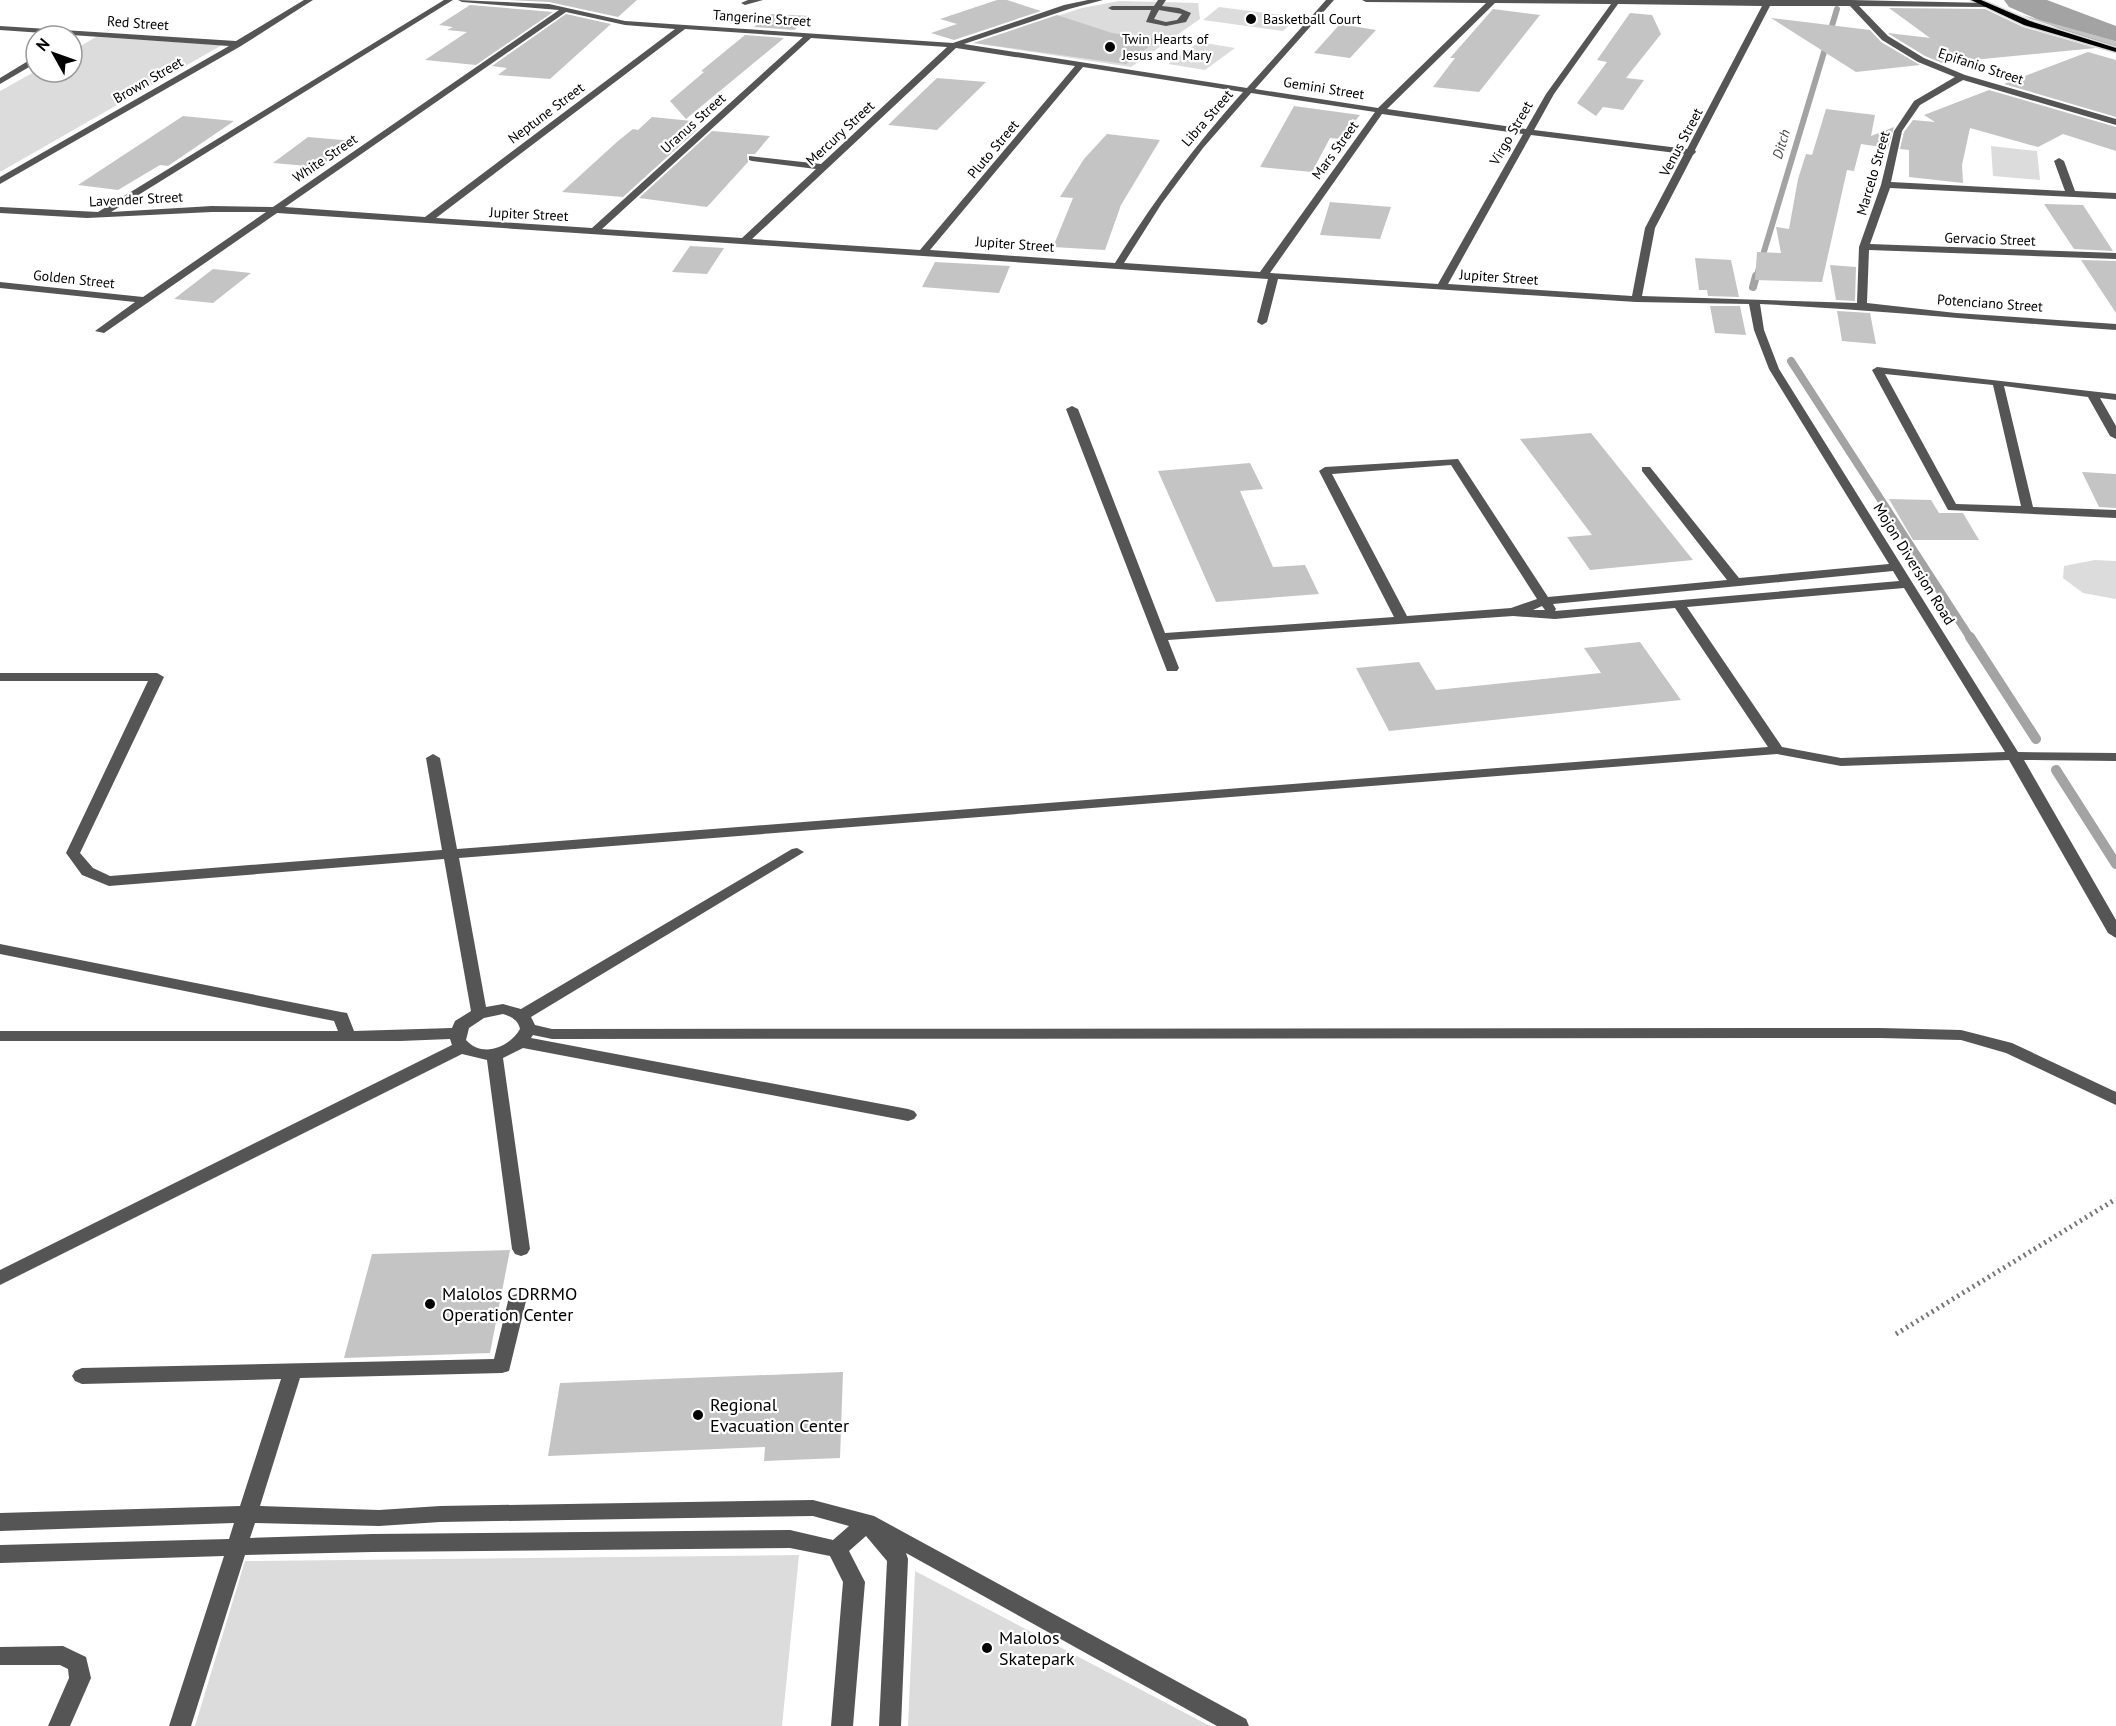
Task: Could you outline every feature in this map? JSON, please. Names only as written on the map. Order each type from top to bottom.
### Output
[{"type":"main road","points":[[1975,0],[2015,19],[2060,35],[2116,50]]},
{"type":"street","name":"Brown Street","points":[[0,181],[238,44],[309,0]]},
{"type":"street","points":[[100,215],[449,0]]},
{"type":"street","name":"Tangerine Street","points":[[462,0],[566,9],[610,21],[954,45]]},
{"type":"street","points":[[745,3],[759,0]]},
{"type":"street","points":[[954,45],[1067,7],[1099,0]]},
{"type":"street","points":[[1112,8],[1155,10],[1162,0]]},
{"type":"street","name":"Libra Street","points":[[1119,264],[1165,192],[1200,146],[1330,0]]},
{"type":"street","points":[[1366,0],[1766,1],[1984,5]]},
{"type":"street","name":"Mars Street","points":[[1263,275],[1380,111],[1492,1]]},
{"type":"street","name":"Venus Street","points":[[1636,299],[1650,228],[1692,152],[1766,1]]},
{"type":"street","name":"Virgo Street","points":[[1441,287],[1527,131],[1550,94],[1617,2]]},
{"type":"street","name":"Epifanio Street","points":[[1851,3],[1885,38],[1921,60],[1962,77],[2116,122]]},
{"type":"street","name":"White Street","points":[[100,331],[566,9]]},
{"type":"street","name":"Neptune Street","points":[[425,221],[684,26]]},
{"type":"street","name":"Red Street","points":[[0,28],[238,44]]},
{"type":"street","name":"Uranus Street","points":[[594,231],[811,34]]},
{"type":"street","name":"Gemini Street","points":[[954,45],[1082,63],[1380,111],[1692,152]]},
{"type":"street","name":"Mercury Street","points":[[744,241],[954,45]]},
{"type":"street","name":"Pluto Street","points":[[924,251],[1082,63]]},
{"type":"street","points":[[0,81],[24,67]]},
{"type":"street","name":"Marcelo Street","points":[[1862,306],[1864,247],[1886,185],[1898,131],[1917,103],[1962,77]]},
{"type":"street","points":[[752,159],[824,167]]},
{"type":"street","points":[[2059,161],[2071,194]]},
{"type":"street","points":[[1886,185],[2116,196]]},
{"type":"street","name":"Lavender Street","points":[[0,210],[100,215],[188,209],[274,210]]},
{"type":"street","name":"Jupiter Street","points":[[274,210],[1636,299],[1754,301]]},
{"type":"street","name":"Gervacio Street","points":[[1864,247],[2116,256]]},
{"type":"street","points":[[1262,322],[1274,276]]},
{"type":"street","name":"Golden Street","points":[[0,285],[146,300]]},
{"type":"street","points":[[1754,301],[1862,306]]},
{"type":"street","name":"Mojon Diversion Road","points":[[1754,301],[1759,330],[1774,369],[2014,756],[2116,933]]},
{"type":"street","name":"Potenciano Street","points":[[1862,306],[1956,316],[2116,327]]},
{"type":"street","points":[[2116,397],[1877,370],[1952,507],[2116,514]]},
{"type":"street","points":[[1998,382],[2012,450],[2028,510]]},
{"type":"street","points":[[2092,394],[2116,436]]},
{"type":"street","points":[[1072,409],[1172,668]]},
{"type":"street","points":[[1402,619],[1325,471],[1454,460],[1555,615]]},
{"type":"street","points":[[1646,469],[1736,583]]},
{"type":"street","points":[[1513,612],[1545,601],[1896,567]]},
{"type":"street","points":[[1160,637],[1513,612],[1555,615],[1907,584]]},
{"type":"street","points":[[1678,604],[1777,750]]},
{"type":"street","points":[[0,677],[157,676],[73,853],[81,868],[93,877],[109,882],[1777,750],[1841,762],[2014,756],[2116,757]]},
{"type":"street","points":[[433,758],[479,1013]]},
{"type":"street","points":[[0,1036],[348,1036],[460,1040],[478,1054],[494,1054],[510,1049],[523,1029],[797,852]]},
{"type":"street","points":[[0,949],[341,1017],[348,1036]]},
{"type":"street","points":[[460,1040],[461,1025],[479,1013],[503,1009],[523,1029],[908,1115]]},
{"type":"street","points":[[523,1029],[552,1034],[1880,1033],[1961,1035],[2012,1049],[2116,1099]]},
{"type":"street","points":[[0,1278],[460,1040]]},
{"type":"street","points":[[494,1054],[521,1249]]},
{"type":"street","points":[[82,1376],[502,1366],[517,1301]]},
{"type":"street","points":[[180,1726],[293,1371]]},
{"type":"street","points":[[0,1522],[248,1514],[380,1518],[440,1514],[813,1508],[867,1522],[1238,1726]]},
{"type":"street","points":[[372,1543],[380,1518]]},
{"type":"street","points":[[837,1549],[867,1522]]},
{"type":"street","points":[[867,1522],[898,1559],[890,1726]]},
{"type":"street","points":[[0,1554],[372,1543],[790,1539],[837,1549]]},
{"type":"street","points":[[837,1549],[854,1582],[842,1726]]},
{"type":"street","points":[[0,1656],[63,1655],[78,1664],[80,1678],[59,1726]]},
{"type":"path","points":[[1896,1334],[2116,1199]]},
{"type":"shaded area","points":[[1119,1],[1198,3],[1200,19],[1131,67],[973,43],[1082,8]]},
{"type":"shaded area","name":"Basketball Court","points":[[1219,7],[1298,17],[1283,31],[1203,20]]},
{"type":"shaded area","points":[[96,37],[222,45],[0,172],[0,91],[24,78],[24,84],[84,84],[84,44]]},
{"type":"shaded area","points":[[1199,42],[1235,48],[1205,70],[1168,64]]},
{"type":"shaded area","points":[[1991,146],[2037,151],[2040,180],[1993,176]]},
{"type":"shaded area","points":[[2095,560],[2116,561],[2116,599],[2083,593],[2063,578],[2064,566]]},
{"type":"shaded area","points":[[799,1555],[782,1726],[195,1726],[245,1561]]},
{"type":"shaded area","name":"Malolos Skatepark","points":[[915,1571],[1210,1726],[908,1726]]},
{"type":"building","points":[[509,0],[637,0],[618,17],[549,2]]},
{"type":"building","points":[[997,0],[1007,0],[1041,11],[954,40],[931,33],[957,24],[940,19]]},
{"type":"building","points":[[470,5],[553,12],[476,65],[425,60],[467,32],[447,30],[453,27],[439,25]]},
{"type":"building","points":[[1889,8],[1985,9],[2023,27],[2096,48],[1942,63],[1925,56],[1888,33],[1930,38]]},
{"type":"building","points":[[1493,9],[1540,15],[1479,92],[1433,87],[1455,58],[1450,58]]},
{"type":"building","points":[[1630,13],[1652,15],[1661,34],[1626,78],[1644,80],[1623,110],[1603,107],[1596,116],[1577,103],[1607,62],[1597,60]]},
{"type":"building","points":[[566,14],[611,24],[550,79],[498,75],[507,68],[492,66]]},
{"type":"building","points":[[771,14],[811,16],[794,30],[754,27]]},
{"type":"building","points":[[1057,15],[1112,33],[1159,39],[1126,64],[974,43]]},
{"type":"building","points":[[2022,15],[2116,41],[2116,46],[2031,19]]},
{"type":"building","points":[[1771,18],[1870,30],[1881,42],[1920,65],[1856,72]]},
{"type":"building","points":[[1340,24],[1376,30],[1350,58],[1314,53]]},
{"type":"building","points":[[745,35],[784,38],[686,119],[670,101],[704,72],[701,71]]},
{"type":"building","points":[[2088,52],[2116,60],[2116,117],[2004,84]]},
{"type":"building","points":[[937,78],[986,82],[937,130],[888,125]]},
{"type":"building","points":[[1989,90],[2116,127],[2116,151],[2063,134],[2038,147],[1970,128],[1962,165],[1963,183],[1909,177],[1909,150],[1900,149],[1904,132],[1913,120],[1935,122],[1924,115]]},
{"type":"building","points":[[1294,106],[1360,115],[1340,139],[1330,138],[1312,172],[1260,167]]},
{"type":"building","points":[[1826,109],[1875,115],[1871,136],[1894,127],[1888,148],[1861,144],[1854,171],[1847,170],[1822,282],[1755,280],[1757,252],[1781,253],[1776,227],[1789,229],[1798,179],[1806,154],[1812,155]]},
{"type":"building","points":[[183,116],[234,121],[168,166],[160,165],[118,190],[78,185]]},
{"type":"building","points":[[652,117],[692,121],[683,129],[697,130],[623,197],[562,192],[618,141],[633,129],[638,130]]},
{"type":"building","points":[[712,131],[770,136],[755,154],[747,154],[748,162],[707,207],[639,198]]},
{"type":"building","points":[[1107,134],[1160,140],[1121,205],[1105,250],[1053,247],[1073,198],[1060,197],[1084,159]]},
{"type":"building","points":[[308,137],[354,141],[319,167],[273,163]]},
{"type":"building","points":[[1330,202],[1391,207],[1380,239],[1320,235]]},
{"type":"building","points":[[2044,204],[2083,205],[2113,251],[2074,249]]},
{"type":"building","points":[[690,246],[724,248],[707,274],[672,272]]},
{"type":"building","points":[[1695,258],[1731,260],[1739,297],[1708,296],[1707,290],[1699,290]]},
{"type":"building","points":[[2081,260],[2116,261],[2116,313]]},
{"type":"building","points":[[935,262],[1010,266],[999,293],[922,287]]},
{"type":"building","points":[[1830,265],[1856,267],[1855,301],[1836,300]]},
{"type":"building","points":[[213,269],[251,273],[213,303],[174,299]]},
{"type":"building","points":[[1710,306],[1740,306],[1746,335],[1715,333]]},
{"type":"building","points":[[1837,311],[1870,313],[1876,344],[1842,341]]},
{"type":"building","points":[[1591,433],[1693,560],[1590,570],[1567,537],[1592,535],[1520,439]]},
{"type":"building","points":[[1250,463],[1263,489],[1240,491],[1273,567],[1305,565],[1319,594],[1216,602],[1158,471]]},
{"type":"building","points":[[2082,472],[2116,474],[2116,508],[2099,507]]},
{"type":"building","points":[[1889,499],[1931,500],[1939,513],[1963,513],[1979,540],[1913,540]]},
{"type":"building","points":[[1640,642],[1681,700],[1389,731],[1356,668],[1419,662],[1436,690],[1601,673],[1584,648]]},
{"type":"building","name":"Malolos CDRRMO Operation Center","points":[[510,1250],[490,1353],[344,1358],[372,1254]]},
{"type":"building","name":"Regional Evacuation Center","points":[[843,1372],[840,1458],[764,1461],[765,1447],[548,1456],[560,1383]]},
{"type":"waterway","points":[[2020,0],[2071,22],[2116,37]]},
{"type":"waterway","name":"Ditch","points":[[1756,278],[1837,9]]},
{"type":"waterway","name":"Ditch","points":[[1753,287],[1756,276]]},
{"type":"waterway","points":[[1791,361],[1971,639]]},
{"type":"waterway","points":[[1970,637],[2036,739]]},
{"type":"waterway","points":[[2056,770],[2116,864]]},
{"type":"place","name":"Basketball Court","points":[[1251,19]]},
{"type":"place","name":"Twin Hearts of Jesus and Mary","points":[[1110,47]]},
{"type":"place","name":"Malolos CDRRMO Operation Center","points":[[430,1304]]},
{"type":"place","name":"Regional Evacuation Center","points":[[698,1415]]},
{"type":"place","name":"Malolos Skatepark","points":[[987,1648]]}]
